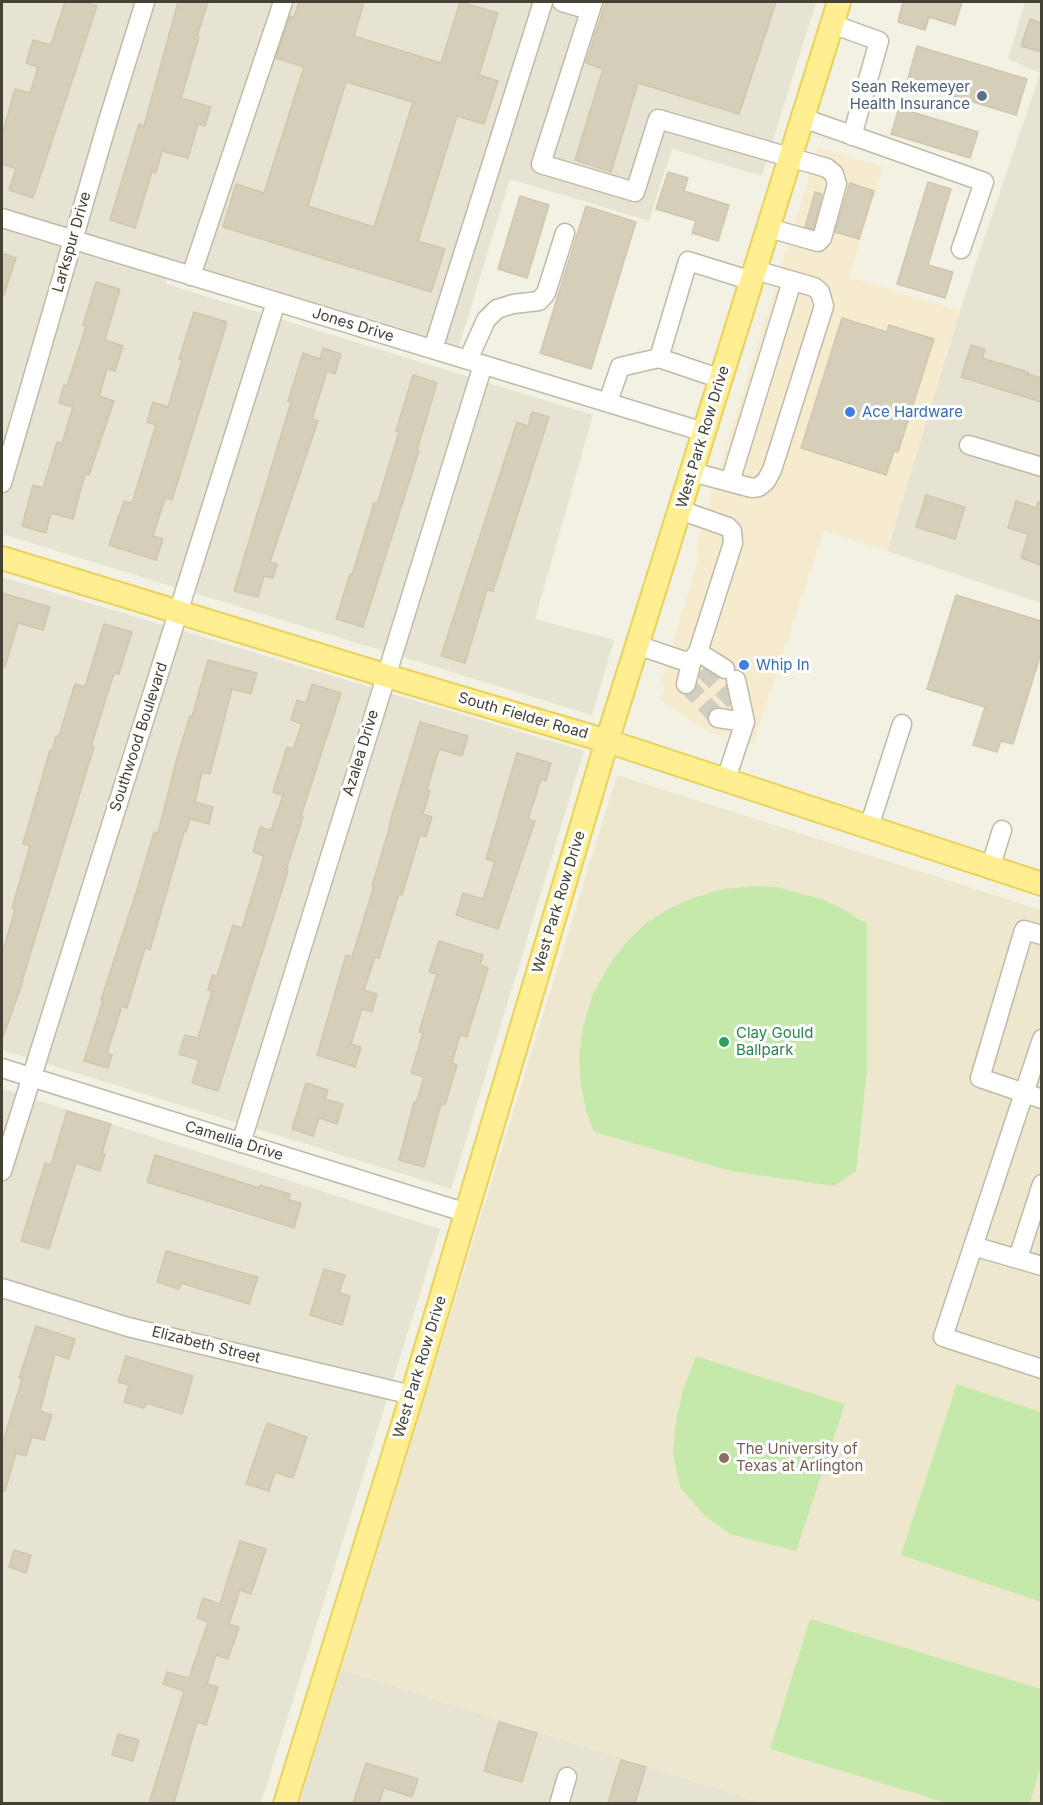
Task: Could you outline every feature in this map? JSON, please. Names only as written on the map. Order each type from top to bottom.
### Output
[{"type":"main road","name":"West Park Row Drive","points":[[285,1803],[467,1214],[607,741],[839,2]]},
{"type":"main road","name":"South Fielder Road","points":[[2,558],[607,741],[1041,884]]},
{"type":"street","name":"Larkspur Drive","points":[[2,483],[145,2]]},
{"type":"street","points":[[191,276],[283,2]]},
{"type":"street","points":[[433,349],[543,2]]},
{"type":"street","points":[[562,2],[591,6],[541,164],[635,192],[658,119],[827,168],[834,174],[837,184],[822,238],[818,242],[769,228]]},
{"type":"street","points":[[832,24],[879,41],[852,136]]},
{"type":"street","points":[[803,118],[984,182],[962,249]]},
{"type":"street","name":"Jones Drive","points":[[2,218],[705,432]]},
{"type":"street","name":"Azalea Drive","points":[[242,1143],[385,675],[486,320],[497,309],[513,304],[539,301],[546,293],[565,233]]},
{"type":"street","points":[[659,358],[688,261],[754,276],[792,281],[814,287],[820,292],[824,306],[772,470],[766,481],[759,487],[752,488],[692,472]]},
{"type":"street","points":[[730,482],[792,281]]},
{"type":"street","name":"Southwood Boulevard","points":[[2,1171],[276,302]]},
{"type":"street","points":[[608,402],[620,367],[659,358],[721,378]]},
{"type":"street","points":[[969,445],[1041,467]]},
{"type":"street","points":[[680,510],[728,527],[732,531],[733,543],[695,668]]},
{"type":"street","points":[[637,645],[684,661],[695,668],[731,675],[745,722],[726,779]]},
{"type":"street","points":[[726,710],[745,722]]},
{"type":"street","points":[[869,827],[902,724]]},
{"type":"street","points":[[990,868],[1002,830]]},
{"type":"street","points":[[1041,935],[1024,930],[980,1078],[1041,1100]]},
{"type":"street","points":[[1041,1039],[944,1337],[1041,1369]]},
{"type":"street","name":"Camellia Drive","points":[[2,1068],[467,1214]]},
{"type":"street","points":[[1018,1258],[1041,1184]]},
{"type":"street","points":[[973,1246],[1041,1266]]},
{"type":"street","name":"Elizabeth Street","points":[[2,1288],[129,1327],[412,1395]]},
{"type":"street","points":[[559,1803],[567,1777]]},
{"type":"shaded area","points":[[2,2],[816,2],[762,176],[672,149],[649,221],[510,179],[459,346],[173,259],[166,284],[593,415],[535,619],[614,640],[592,715],[2,534]]},
{"type":"shaded area","points":[[1025,2],[1041,2],[1041,603],[887,551],[960,311],[1040,73],[1008,59]]},
{"type":"shaded area","points":[[818,147],[883,167],[849,277],[960,311],[887,551],[824,531],[753,745],[709,732],[661,701],[665,684],[661,682],[699,556],[696,548],[710,499]]},
{"type":"shaded area","points":[[2,577],[584,751],[451,1189],[2,1050]]},
{"type":"shaded area","name":"The University of Texas at Arlington","points":[[617,775],[1041,910],[1041,1803],[763,1803],[341,1669]]},
{"type":"shaded area","points":[[2,1089],[440,1229],[261,1803],[2,1803]]},
{"type":"shaded area","points":[[341,1669],[763,1803],[299,1804]]},
{"type":"green space","name":"Clay Gould Ballpark","points":[[752,886],[777,887],[821,899],[867,924],[867,1070],[856,1171],[834,1186],[731,1171],[594,1132],[586,1110],[581,1086],[579,1057],[583,1027],[593,994],[609,965],[646,923],[670,908],[724,889]]},
{"type":"green space","points":[[696,1356],[845,1404],[796,1551],[730,1534],[704,1515],[680,1487],[673,1453],[676,1421],[683,1390]]},
{"type":"green space","points":[[957,1384],[1041,1412],[1041,1602],[901,1555]]},
{"type":"green space","points":[[810,1619],[1041,1689],[1041,1765],[1030,1803],[947,1803],[770,1749]]},
{"type":"building","points":[[65,2],[84,2],[97,6],[33,198],[9,190],[16,169],[2,164],[2,135],[15,89],[30,93],[38,67],[26,63],[33,40],[51,45]]},
{"type":"building","points":[[178,2],[208,2],[181,98],[211,107],[205,126],[198,124],[188,158],[162,151],[156,173],[152,172],[135,228],[110,220],[139,124],[144,126]]},
{"type":"building","points":[[299,2],[364,2],[354,36],[441,63],[460,2],[498,13],[479,75],[498,81],[484,124],[457,116],[418,241],[445,249],[431,292],[223,227],[236,184],[264,193],[304,67],[276,58],[290,16],[294,17]],"holes":[[[346,82],[413,102],[374,227],[308,206]]]},
{"type":"building","points":[[606,2],[776,2],[739,114],[638,83],[611,172],[575,160],[603,69],[586,63]]},
{"type":"building","points":[[903,2],[962,2],[955,25],[929,17],[925,30],[898,22]]},
{"type":"building","points":[[1030,19],[1041,23],[1041,52],[1021,46]]},
{"type":"building","points":[[917,46],[1027,79],[1016,115],[907,82]]},
{"type":"building","points":[[899,108],[978,132],[970,158],[891,134]]},
{"type":"building","points":[[668,172],[688,178],[684,191],[729,205],[718,241],[692,233],[696,221],[656,209]]},
{"type":"building","points":[[928,182],[951,189],[928,265],[953,272],[945,298],[897,284]]},
{"type":"building","points":[[850,183],[874,191],[859,239],[835,232]]},
{"type":"building","points":[[815,192],[822,194],[813,229],[805,227]]},
{"type":"building","points":[[520,196],[549,205],[527,278],[498,269]]},
{"type":"building","points":[[586,206],[636,222],[591,369],[540,353]]},
{"type":"building","points":[[2,253],[16,258],[4,295],[2,294]]},
{"type":"building","points":[[96,282],[120,289],[105,340],[123,346],[115,371],[107,369],[99,396],[114,401],[89,475],[85,474],[73,519],[51,513],[46,533],[22,526],[33,485],[43,488],[57,442],[62,443],[73,407],[59,403],[64,385],[67,386],[86,326],[83,325]]},
{"type":"building","points":[[194,312],[227,322],[172,500],[165,498],[153,536],[163,539],[156,560],[109,545],[124,501],[132,503],[156,425],[147,422],[153,402],[168,407],[182,360],[179,359]]},
{"type":"building","points":[[842,318],[887,332],[889,325],[934,339],[898,452],[894,451],[886,475],[801,448]]},
{"type":"building","points":[[971,345],[985,349],[982,358],[1041,378],[1041,402],[961,377]]},
{"type":"building","points":[[323,348],[341,354],[335,374],[327,371],[312,419],[318,421],[270,562],[277,564],[273,578],[264,576],[258,597],[234,591],[291,402],[288,401],[303,353],[320,359]]},
{"type":"building","points":[[413,375],[437,383],[417,450],[419,451],[363,627],[336,619],[374,503],[377,504],[399,432],[396,431]]},
{"type":"building","points":[[532,412],[549,417],[493,591],[487,590],[465,663],[441,656],[517,422],[528,426]]},
{"type":"building","points":[[926,495],[965,507],[955,539],[916,527]]},
{"type":"building","points":[[1016,501],[1036,508],[1038,502],[1041,502],[1041,565],[1021,558],[1028,534],[1008,528]]},
{"type":"building","points":[[2,593],[50,607],[43,630],[18,623],[5,667],[2,666]]},
{"type":"building","points":[[956,595],[1041,621],[1041,653],[1013,744],[1001,741],[997,752],[973,745],[985,707],[927,689]]},
{"type":"building","points":[[104,624],[132,632],[119,674],[114,673],[23,981],[2,1037],[2,955],[15,909],[12,908],[30,846],[23,844],[50,750],[52,751],[56,736],[59,736],[75,684],[85,687]]},
{"type":"building","points":[[208,660],[257,673],[251,694],[232,689],[210,774],[202,772],[195,802],[213,807],[209,824],[190,819],[186,832],[184,832],[150,950],[145,948],[127,1008],[122,1006],[107,1053],[112,1055],[108,1068],[84,1061],[154,832],[158,833],[177,758],[190,716],[192,717]]},
{"type":"building","points":[[312,684],[341,693],[301,816],[303,817],[286,870],[288,871],[218,1091],[192,1083],[199,1060],[179,1054],[185,1035],[198,1038],[212,991],[208,990],[212,975],[217,976],[233,925],[242,928],[264,856],[253,852],[260,827],[271,830],[283,795],[273,792],[287,747],[293,749],[302,724],[291,720],[297,700],[306,703]]},
{"type":"building","points":[[420,722],[468,736],[462,756],[439,749],[427,790],[430,791],[423,814],[432,817],[426,837],[420,835],[402,895],[399,894],[379,958],[375,957],[364,990],[377,994],[372,1012],[362,1009],[351,1044],[361,1047],[355,1067],[317,1055],[346,955],[352,957],[374,886],[372,886],[389,825]]},
{"type":"building","points":[[517,753],[551,763],[546,781],[541,779],[528,819],[535,821],[498,929],[456,915],[463,893],[483,899],[495,862],[486,859]]},
{"type":"building","points":[[439,941],[483,955],[480,965],[488,968],[467,1037],[460,1035],[452,1063],[457,1065],[445,1105],[441,1104],[424,1167],[399,1160],[414,1102],[416,1103],[424,1077],[411,1073],[423,1033],[419,1032],[437,974],[429,972]]},
{"type":"building","points":[[306,1083],[328,1090],[325,1099],[343,1104],[337,1124],[319,1118],[313,1136],[292,1129]]},
{"type":"building","points":[[67,1111],[111,1124],[102,1153],[105,1154],[100,1171],[76,1163],[49,1249],[21,1241],[45,1163],[51,1165]]},
{"type":"building","points":[[155,1155],[259,1188],[260,1185],[290,1194],[289,1200],[301,1203],[294,1228],[147,1182]]},
{"type":"building","points":[[166,1251],[258,1277],[249,1304],[181,1283],[179,1289],[157,1282]]},
{"type":"building","points":[[324,1269],[345,1275],[339,1293],[350,1296],[342,1325],[310,1315]]},
{"type":"building","points":[[36,1326],[75,1339],[69,1359],[55,1354],[40,1411],[52,1415],[44,1440],[32,1437],[26,1456],[16,1453],[5,1491],[2,1490],[2,1445],[22,1379],[19,1378]]},
{"type":"building","points":[[126,1356],[193,1376],[182,1414],[146,1403],[144,1408],[124,1402],[129,1385],[118,1382]]},
{"type":"building","points":[[267,1423],[307,1437],[293,1478],[275,1472],[269,1491],[246,1484]]},
{"type":"building","points":[[240,1541],[266,1549],[251,1594],[240,1590],[229,1624],[239,1627],[228,1659],[216,1655],[207,1684],[218,1687],[206,1725],[197,1722],[174,1803],[149,1803],[184,1691],[163,1684],[167,1672],[189,1678],[208,1622],[197,1618],[203,1598],[220,1604]]},
{"type":"building","points":[[14,1550],[31,1555],[26,1573],[9,1567]]},
{"type":"building","points":[[499,1722],[537,1733],[522,1782],[484,1771]]},
{"type":"building","points":[[118,1734],[139,1740],[133,1761],[112,1755]]},
{"type":"building","points":[[621,1760],[646,1767],[635,1803],[608,1803]]},
{"type":"building","points":[[366,1763],[418,1779],[412,1797],[384,1788],[379,1803],[353,1803]]},
{"type":"tunnel","points":[[703,669],[735,702]]},
{"type":"tunnel","points":[[686,684],[718,718]]},
{"type":"place","name":"Sean Rekemeyer Health Insurance","points":[[982,96]]},
{"type":"place","name":"Ace Hardware","points":[[850,412]]},
{"type":"place","name":"Whip In","points":[[744,665]]},
{"type":"place","name":"Clay Gould Ballpark","points":[[724,1042]]},
{"type":"place","name":"The University of Texas at Arlington","points":[[724,1458]]}]
